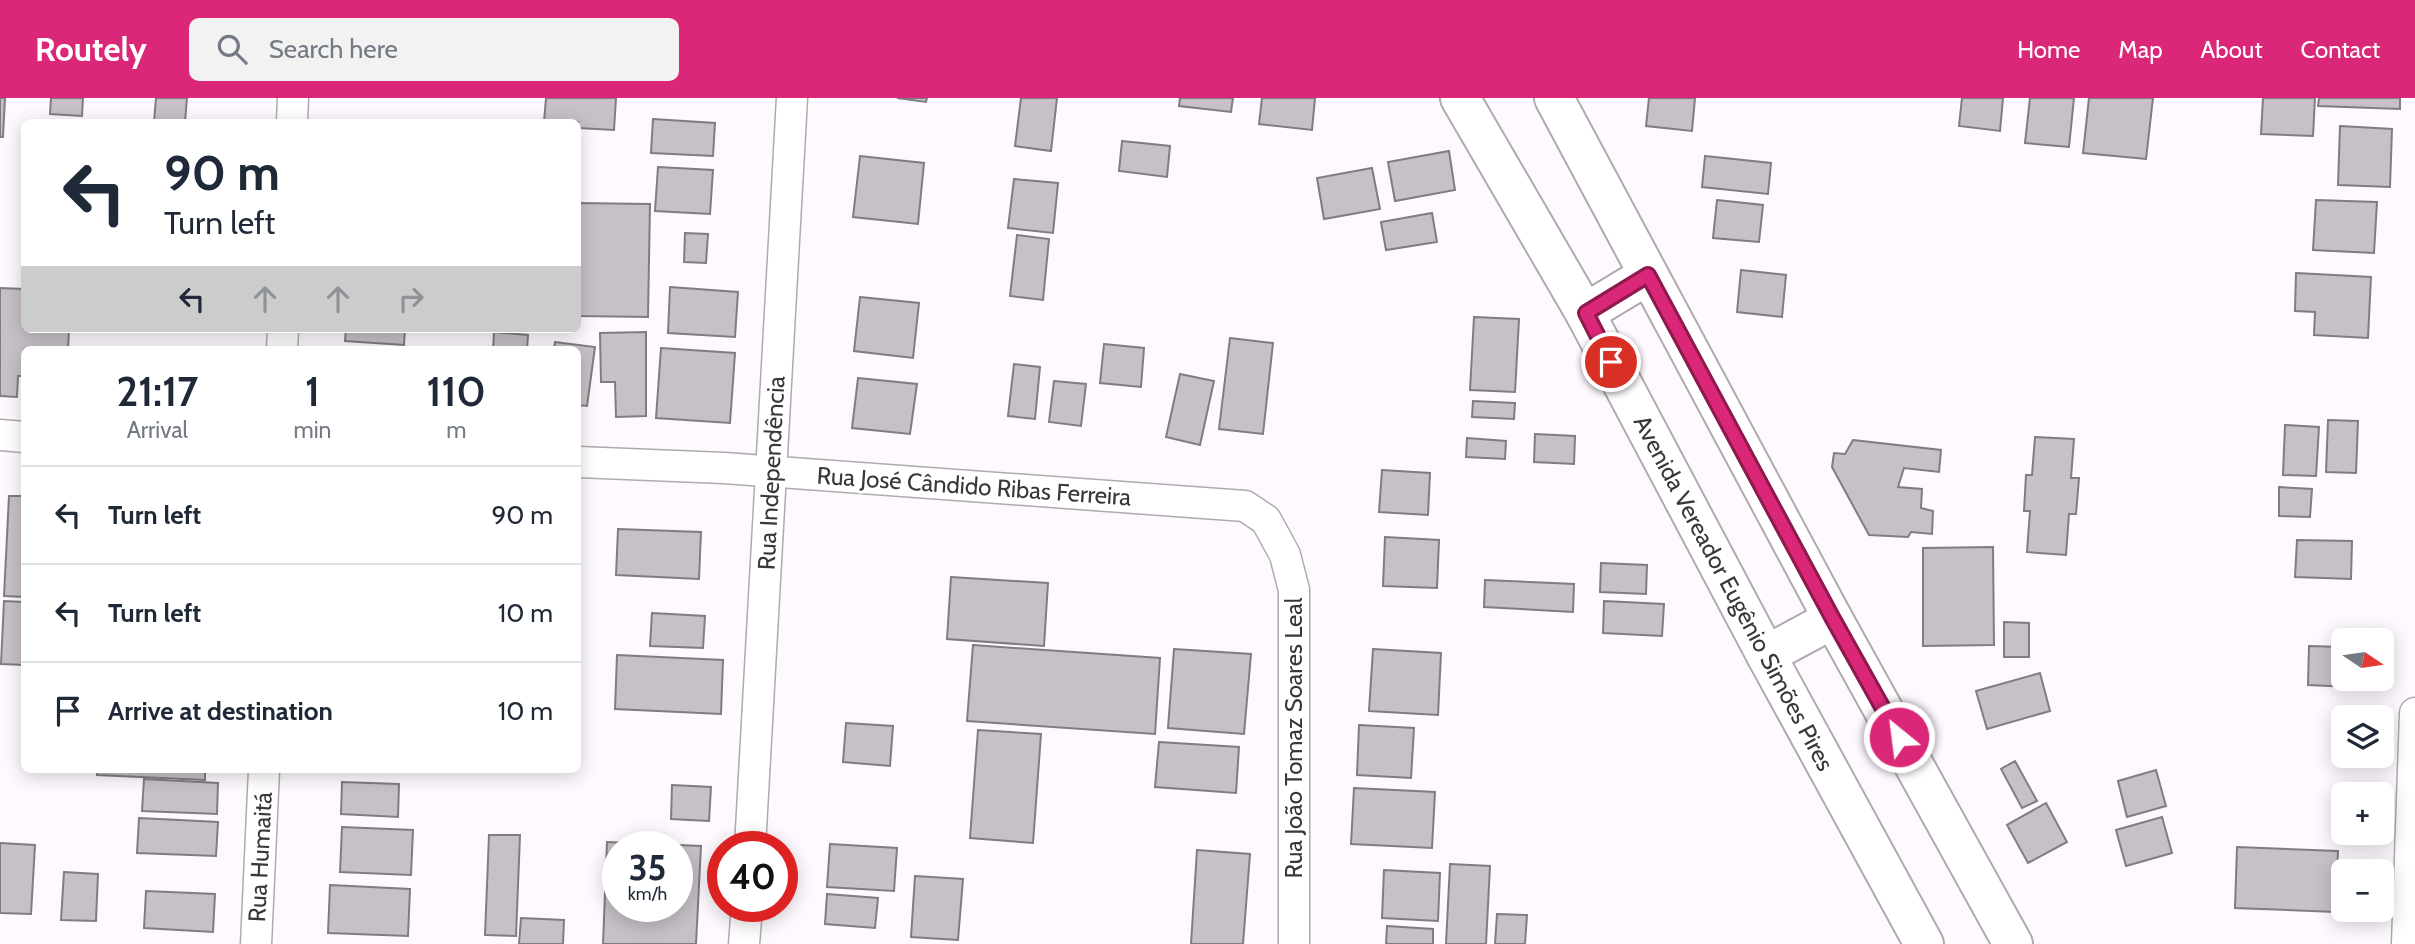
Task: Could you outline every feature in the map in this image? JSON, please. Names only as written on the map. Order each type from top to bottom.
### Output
[{"type":"street","points":[[292,119],[293,98]]},
{"type":"street","name":"Rua Independência","points":[[751,831],[792,98]]},
{"type":"street","name":"Avenida Vereador Eugênio Simões Pires","points":[[1460,98],[1586,313],[1766,656],[1924,944]]},
{"type":"street","points":[[1554,98],[1833,619],[2013,944]]},
{"type":"street","points":[[1586,313],[1648,275]]},
{"type":"street","points":[[0,435],[21,437]]},
{"type":"street","name":"Rua José Cândido Ribas Ferreira","points":[[581,462],[771,472],[1245,506]]},
{"type":"street","name":"Rua João Tomaz Soares Leal","points":[[1245,506],[1266,520],[1285,555],[1294,590],[1294,944]]},
{"type":"street","points":[[1766,656],[1833,619]]},
{"type":"street","points":[[2407,944],[2415,713]]},
{"type":"street","name":"Rua Humaitá","points":[[256,944],[264,773]]},
{"type":"street","points":[[744,944],[746,922]]},
{"type":"building","points":[[0,98],[5,98],[3,137],[0,137]]},
{"type":"building","points":[[51,98],[83,98],[82,116],[50,114]]},
{"type":"building","points":[[156,98],[187,98],[185,119],[154,119]]},
{"type":"building","points":[[546,98],[616,98],[614,130],[581,128],[581,119],[544,119]]},
{"type":"building","points":[[897,98],[927,98],[926,102]]},
{"type":"building","points":[[1021,98],[1057,98],[1051,151],[1015,146]]},
{"type":"building","points":[[1180,98],[1233,98],[1231,112],[1179,106]]},
{"type":"building","points":[[1262,98],[1315,98],[1312,130],[1259,124]]},
{"type":"building","points":[[1649,98],[1695,98],[1692,131],[1646,126]]},
{"type":"building","points":[[1962,98],[2003,98],[2000,131],[1959,126]]},
{"type":"building","points":[[2030,98],[2074,98],[2069,147],[2025,143]]},
{"type":"building","points":[[2089,98],[2153,98],[2146,159],[2083,153]]},
{"type":"building","points":[[2263,98],[2315,98],[2313,136],[2261,134]]},
{"type":"building","points":[[2319,98],[2400,98],[2400,109],[2318,106]]},
{"type":"building","points":[[653,119],[715,123],[713,156],[651,153]]},
{"type":"building","points":[[2340,126],[2392,129],[2390,187],[2338,185]]},
{"type":"building","points":[[1122,141],[1170,146],[1167,177],[1119,171]]},
{"type":"building","points":[[1449,151],[1455,190],[1395,201],[1388,162]]},
{"type":"building","points":[[860,156],[924,163],[918,224],[853,217]]},
{"type":"building","points":[[1705,156],[1771,163],[1768,194],[1702,187]]},
{"type":"building","points":[[658,167],[713,170],[710,214],[655,211]]},
{"type":"building","points":[[1372,168],[1380,209],[1324,219],[1317,178]]},
{"type":"building","points":[[1014,179],[1058,183],[1053,233],[1008,228]]},
{"type":"building","points":[[1717,200],[1763,205],[1759,242],[1713,238]]},
{"type":"building","points":[[2316,200],[2377,202],[2374,253],[2313,250]]},
{"type":"building","points":[[581,203],[650,204],[648,317],[581,316]]},
{"type":"building","points":[[1432,213],[1437,242],[1386,250],[1381,222]]},
{"type":"building","points":[[685,233],[708,234],[706,263],[684,262]]},
{"type":"building","points":[[1017,235],[1049,239],[1043,300],[1010,296]]},
{"type":"building","points":[[1741,270],[1786,275],[1782,317],[1737,312]]},
{"type":"building","points":[[2296,273],[2371,277],[2368,338],[2314,335],[2315,312],[2295,311]]},
{"type":"building","points":[[670,287],[738,292],[735,337],[668,333]]},
{"type":"building","points":[[0,288],[21,289],[21,333],[69,333],[68,346],[21,346],[21,376],[18,376],[17,397],[0,396]]},
{"type":"building","points":[[860,297],[919,303],[913,358],[854,351]]},
{"type":"building","points":[[1474,317],[1519,319],[1515,392],[1470,390]]},
{"type":"building","points":[[646,332],[646,416],[616,417],[615,382],[601,382],[600,333]]},
{"type":"building","points":[[346,333],[405,333],[404,345],[345,341]]},
{"type":"building","points":[[494,333],[528,335],[527,346],[493,346]]},
{"type":"building","points":[[1230,338],[1273,343],[1263,434],[1219,429]]},
{"type":"building","points":[[555,342],[595,347],[587,406],[581,405],[581,346],[554,346]]},
{"type":"building","points":[[1104,344],[1144,348],[1141,387],[1100,383]]},
{"type":"building","points":[[661,348],[735,353],[730,423],[656,418]]},
{"type":"building","points":[[1014,364],[1040,367],[1035,419],[1008,416]]},
{"type":"building","points":[[1180,374],[1214,381],[1200,445],[1166,437]]},
{"type":"building","points":[[858,378],[917,384],[910,434],[852,428]]},
{"type":"building","points":[[1054,381],[1086,384],[1081,426],[1049,422]]},
{"type":"building","points":[[1473,401],[1515,403],[1514,419],[1472,417]]},
{"type":"building","points":[[2328,420],[2358,421],[2356,473],[2326,472]]},
{"type":"building","points":[[2285,425],[2319,427],[2316,476],[2283,475]]},
{"type":"building","points":[[1535,434],[1575,436],[1574,464],[1534,462]]},
{"type":"building","points":[[2035,437],[2074,439],[2071,478],[2079,478],[2076,514],[2069,514],[2066,555],[2027,552],[2030,511],[2024,511],[2026,475],[2032,475]]},
{"type":"building","points":[[1467,438],[1506,441],[1505,459],[1466,457]]},
{"type":"building","points":[[1853,440],[1941,450],[1939,472],[1904,468],[1898,487],[1922,489],[1921,508],[1933,511],[1932,534],[1911,532],[1908,537],[1869,535],[1832,467],[1834,453],[1845,454]]},
{"type":"building","points":[[1382,470],[1430,473],[1428,515],[1379,512]]},
{"type":"building","points":[[2279,487],[2312,489],[2310,517],[2279,516]]},
{"type":"building","points":[[9,496],[21,496],[21,597],[4,596]]},
{"type":"building","points":[[618,529],[701,532],[699,579],[616,575]]},
{"type":"building","points":[[1385,537],[1439,540],[1437,588],[1383,586]]},
{"type":"building","points":[[2297,540],[2352,541],[2351,579],[2295,577]]},
{"type":"building","points":[[1993,547],[1994,645],[1923,646],[1923,548]]},
{"type":"building","points":[[1601,563],[1647,565],[1646,594],[1600,592]]},
{"type":"building","points":[[951,577],[1048,583],[1044,646],[947,639]]},
{"type":"building","points":[[1485,580],[1574,584],[1573,612],[1484,607]]},
{"type":"building","points":[[4,601],[21,602],[21,665],[1,664]]},
{"type":"building","points":[[1604,601],[1664,604],[1662,636],[1603,633]]},
{"type":"building","points":[[652,613],[705,616],[703,648],[650,646]]},
{"type":"building","points":[[2004,622],[2029,623],[2029,657],[2004,657]]},
{"type":"building","points":[[973,645],[1160,658],[1155,734],[967,721]]},
{"type":"building","points":[[2309,646],[2331,647],[2331,686],[2308,685]]},
{"type":"building","points":[[1174,649],[1251,654],[1244,734],[1168,728]]},
{"type":"building","points":[[1373,649],[1441,653],[1438,715],[1369,711]]},
{"type":"building","points":[[617,655],[723,660],[721,714],[615,709]]},
{"type":"building","points":[[2040,673],[2050,711],[1987,729],[1976,691]]},
{"type":"building","points":[[846,723],[893,726],[890,766],[843,762]]},
{"type":"building","points":[[1359,725],[1414,728],[1411,778],[1357,775]]},
{"type":"building","points":[[978,730],[1041,734],[1033,843],[970,838]]},
{"type":"building","points":[[1159,742],[1239,747],[1236,793],[1155,787]]},
{"type":"building","points":[[2015,761],[2037,801],[2022,808],[2001,769]]},
{"type":"building","points":[[2156,770],[2166,806],[2127,817],[2118,781]]},
{"type":"building","points":[[205,773],[205,780],[97,775]]},
{"type":"building","points":[[144,779],[218,783],[217,814],[142,811]]},
{"type":"building","points":[[342,782],[399,784],[398,817],[341,814]]},
{"type":"building","points":[[672,785],[711,787],[709,821],[671,819]]},
{"type":"building","points":[[1354,788],[1435,792],[1432,848],[1351,844]]},
{"type":"building","points":[[2046,803],[2067,842],[2028,863],[2007,825]]},
{"type":"building","points":[[2162,817],[2172,853],[2126,866],[2116,830]]},
{"type":"building","points":[[139,818],[218,822],[216,856],[137,853]]},
{"type":"building","points":[[342,827],[413,830],[411,875],[340,872]]},
{"type":"building","points":[[489,835],[520,835],[516,936],[485,935]]},
{"type":"building","points":[[0,843],[35,845],[31,914],[0,913]]},
{"type":"building","points":[[830,844],[897,848],[894,891],[827,887]]},
{"type":"building","points":[[693,846],[701,846],[696,944],[603,944],[604,922],[693,922]]},
{"type":"building","points":[[2237,847],[2338,851],[2338,859],[2331,859],[2331,912],[2235,908]]},
{"type":"building","points":[[1197,850],[1250,854],[1243,944],[1191,944]]},
{"type":"building","points":[[1450,864],[1490,866],[1486,944],[1446,944]]},
{"type":"building","points":[[1384,870],[1440,873],[1438,921],[1382,918]]},
{"type":"building","points":[[64,872],[98,874],[96,921],[61,920]]},
{"type":"building","points":[[915,876],[963,879],[958,940],[911,937]]},
{"type":"building","points":[[330,885],[410,889],[408,936],[328,933]]},
{"type":"building","points":[[146,891],[215,894],[213,932],[144,928]]},
{"type":"building","points":[[827,894],[878,898],[875,928],[825,924]]},
{"type":"building","points":[[1497,914],[1527,915],[1525,944],[1495,944]]},
{"type":"building","points":[[521,918],[564,920],[563,944],[519,944]]},
{"type":"building","points":[[1387,926],[1433,929],[1433,944],[1386,944]]},
{"type":"route","points":[[1611,362],[1586,313],[1648,275],[1899,737]]}]
